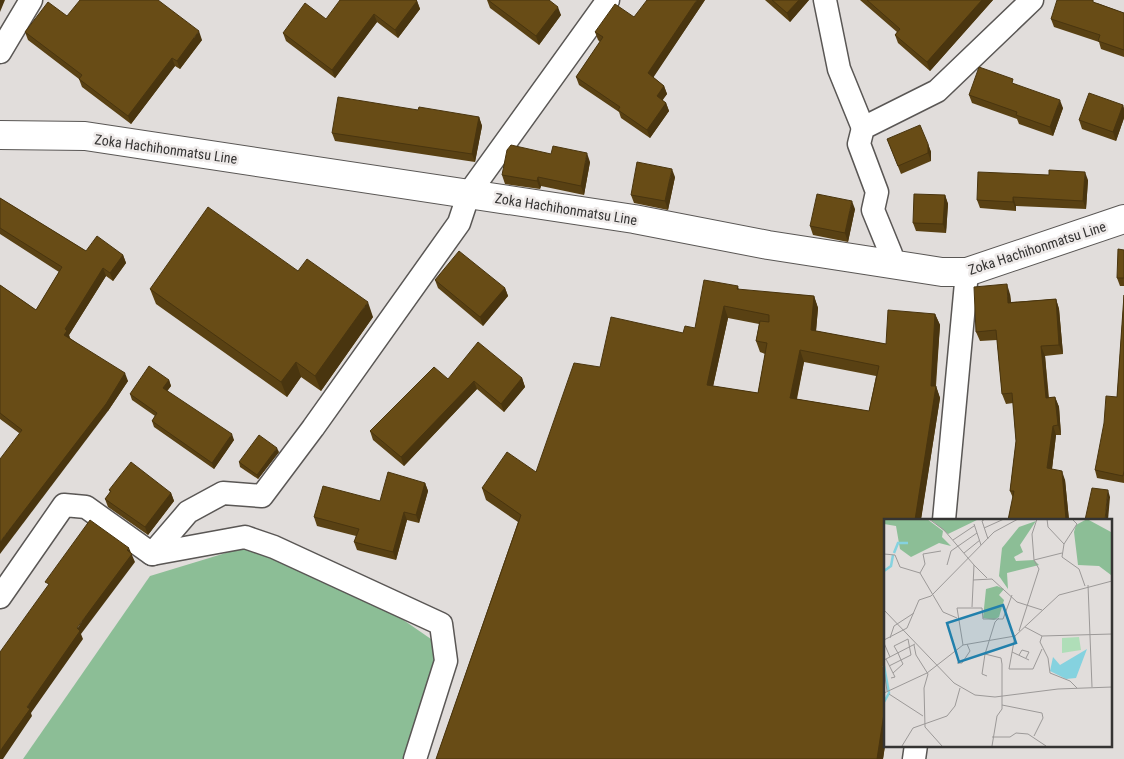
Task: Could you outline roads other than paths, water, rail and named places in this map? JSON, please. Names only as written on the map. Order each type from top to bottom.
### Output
[{"type":"main road","name":"Zoka Hachihonmatsu Line","points":[[0,135],[85,136],[469,193],[942,272],[967,272],[1124,219]]},
{"type":"street","points":[[0,52],[31,0]]},
{"type":"street","points":[[152,554],[188,512],[223,493],[262,496],[313,428],[459,223],[469,193],[608,0]]},
{"type":"street","points":[[825,0],[838,69],[863,128],[858,144],[877,192],[872,210],[891,254],[892,264]]},
{"type":"street","points":[[863,128],[937,91],[1032,0]]},
{"type":"street","points":[[944,519],[967,272]]},
{"type":"street","points":[[0,597],[64,505],[86,507],[152,554],[245,537],[274,546],[441,624],[446,661],[415,759]]},
{"type":"street","points":[[914,759],[916,746]]}]
